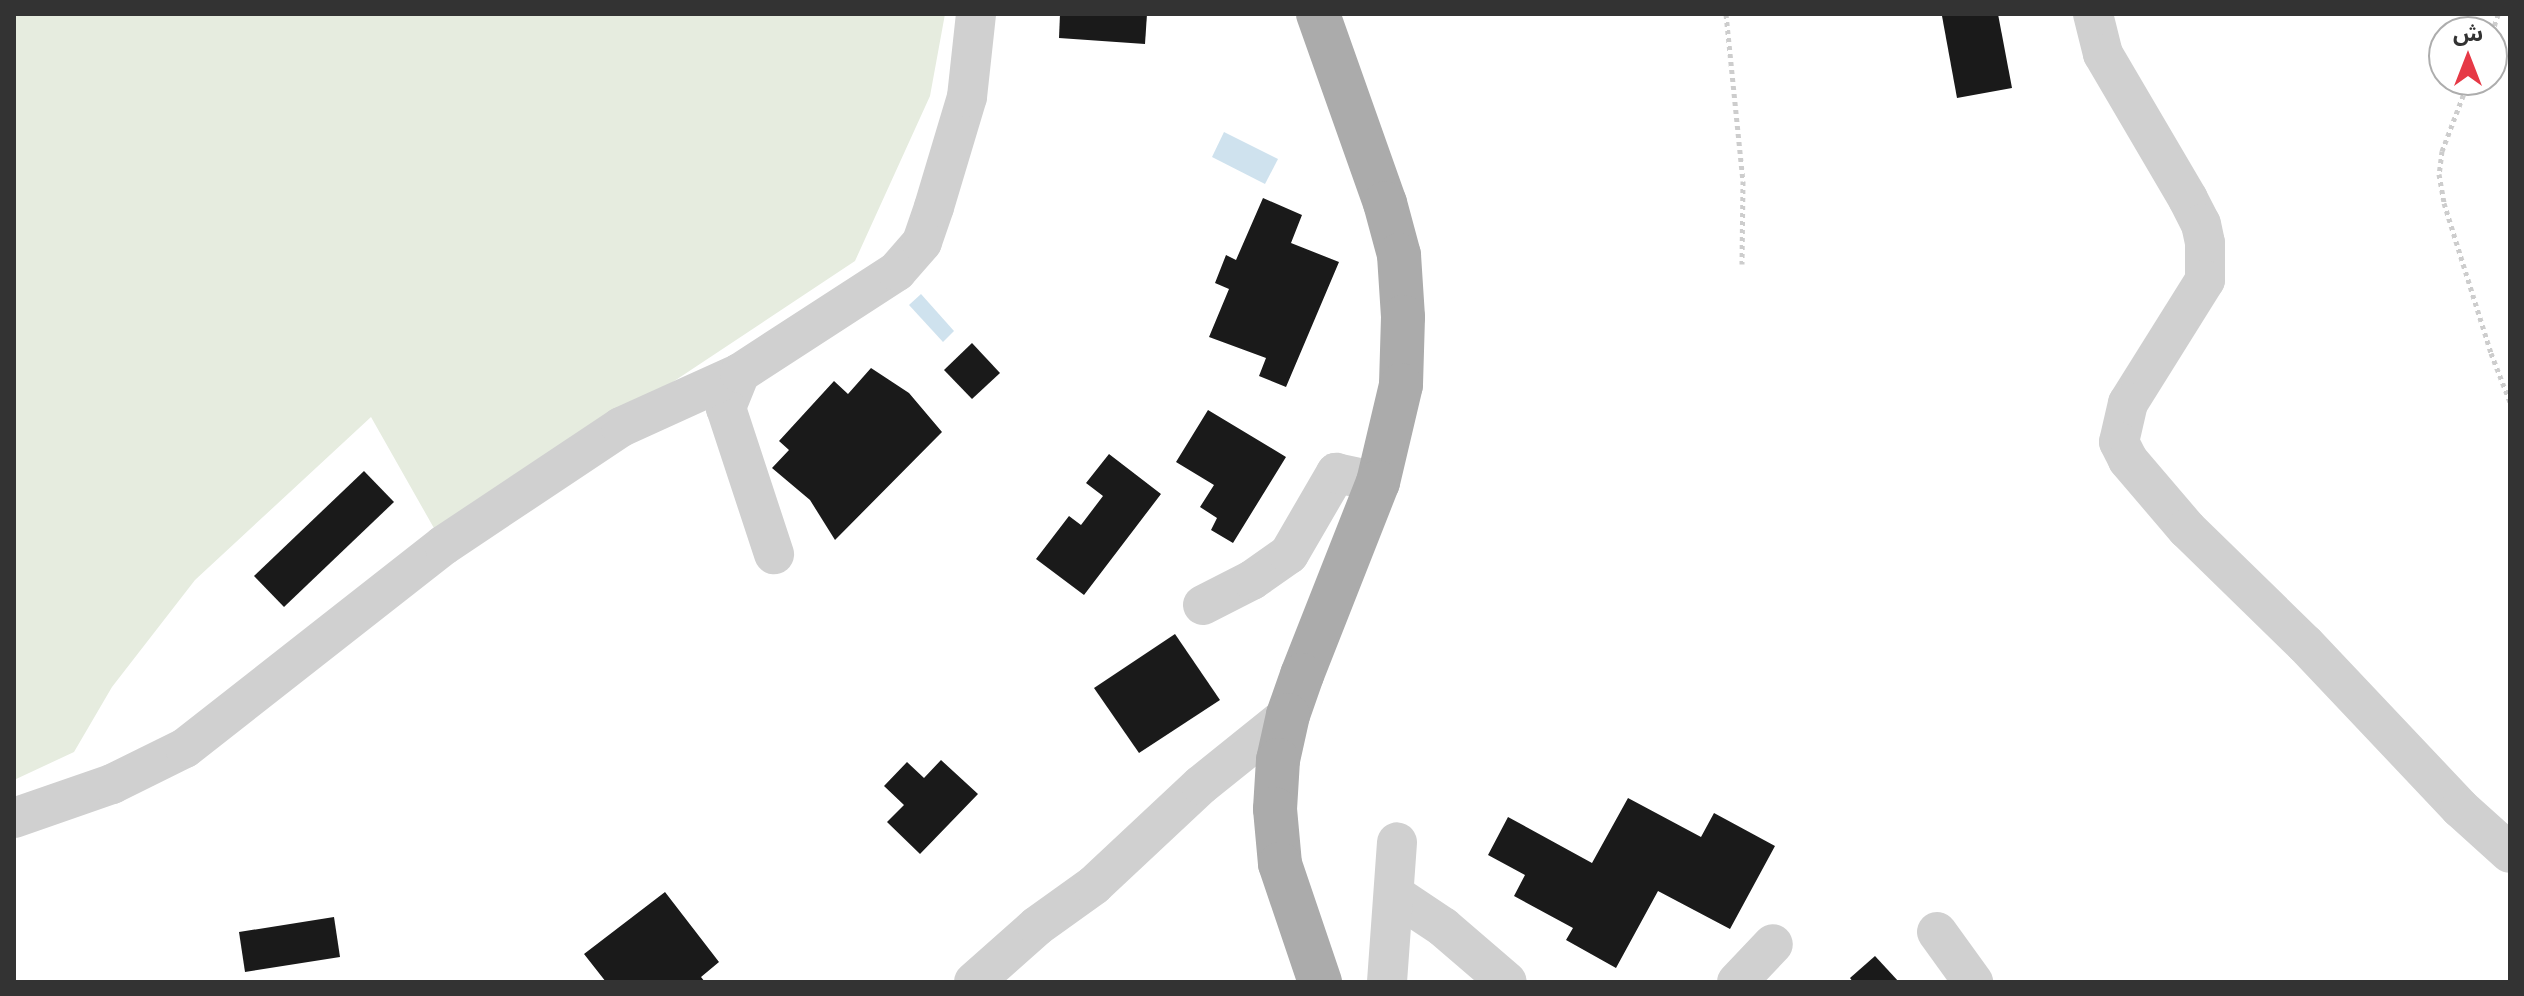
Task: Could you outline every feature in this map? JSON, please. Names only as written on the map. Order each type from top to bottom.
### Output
[{"type":"main road","points":[[1318,14],[1366,146],[1399,255],[1403,317],[1401,385],[1378,482],[1288,715],[1276,785],[1280,864],[1320,982]]},
{"type":"street","points":[[14,818],[112,784],[185,748],[444,545],[621,427],[740,373],[897,271],[922,242],[967,97],[976,14]]},
{"type":"street","points":[[2093,14],[2103,54],[2188,199],[2201,224],[2205,243],[2205,280],[2128,403],[2119,442],[2128,460],[2187,529],[2305,644],[2460,808],[2510,853]]},
{"type":"street","points":[[740,373],[726,408],[774,554]]},
{"type":"street","points":[[1203,605],[1252,580],[1289,554],[1336,473],[1378,482]]},
{"type":"street","points":[[974,982],[1037,926],[1094,885],[1212,775],[1288,715]]},
{"type":"street","points":[[1387,982],[1397,842]]},
{"type":"street","points":[[1395,895],[1443,927],[1507,982]]},
{"type":"street","points":[[1937,932],[1973,982]]},
{"type":"street","points":[[1737,982],[1773,944]]},
{"type":"path","points":[[1726,14],[1743,181],[1742,264]]},
{"type":"path","points":[[2463,96],[2452,122],[2439,174],[2444,203],[2491,353],[2510,402]]},
{"type":"shaded area","points":[[14,14],[945,14],[930,96],[855,261],[439,537],[371,417],[195,580],[112,687],[74,752],[14,780]]},
{"type":"water","points":[[1224,132],[1278,159],[1265,184],[1212,157]]},
{"type":"water","points":[[921,294],[954,331],[943,342],[909,305]]},
{"type":"building","points":[[1060,14],[1147,14],[1145,44],[1059,38]]},
{"type":"building","points":[[1998,14],[2012,88],[1957,98],[1942,16]]},
{"type":"building","points":[[1263,198],[1302,215],[1291,243],[1339,262],[1286,387],[1259,376],[1266,358],[1209,337],[1229,289],[1215,283],[1226,255],[1236,260]]},
{"type":"building","points":[[972,343],[1000,373],[972,399],[944,370]]},
{"type":"building","points":[[871,368],[909,393],[942,432],[835,540],[810,500],[772,468],[789,450],[779,441],[834,381],[848,394]]},
{"type":"building","points":[[1208,410],[1286,457],[1233,543],[1211,530],[1217,518],[1200,507],[1214,485],[1176,462]]},
{"type":"building","points":[[1109,454],[1161,494],[1084,595],[1036,559],[1069,516],[1081,525],[1103,496],[1086,483]]},
{"type":"building","points":[[364,471],[394,502],[284,607],[254,576]]},
{"type":"building","points":[[1175,634],[1220,700],[1139,753],[1094,688]]},
{"type":"building","points":[[941,760],[978,794],[920,854],[887,822],[904,805],[884,786],[907,762],[924,778]]},
{"type":"building","points":[[1628,798],[1701,837],[1714,813],[1775,846],[1730,929],[1658,891],[1616,968],[1566,940],[1573,928],[1514,896],[1525,875],[1488,855],[1508,817],[1592,863]]},
{"type":"building","points":[[665,892],[719,962],[701,977],[705,982],[606,982],[584,954]]},
{"type":"building","points":[[334,917],[340,957],[245,972],[239,932]]},
{"type":"building","points":[[1875,956],[1899,982],[1853,982],[1850,978]]}]
